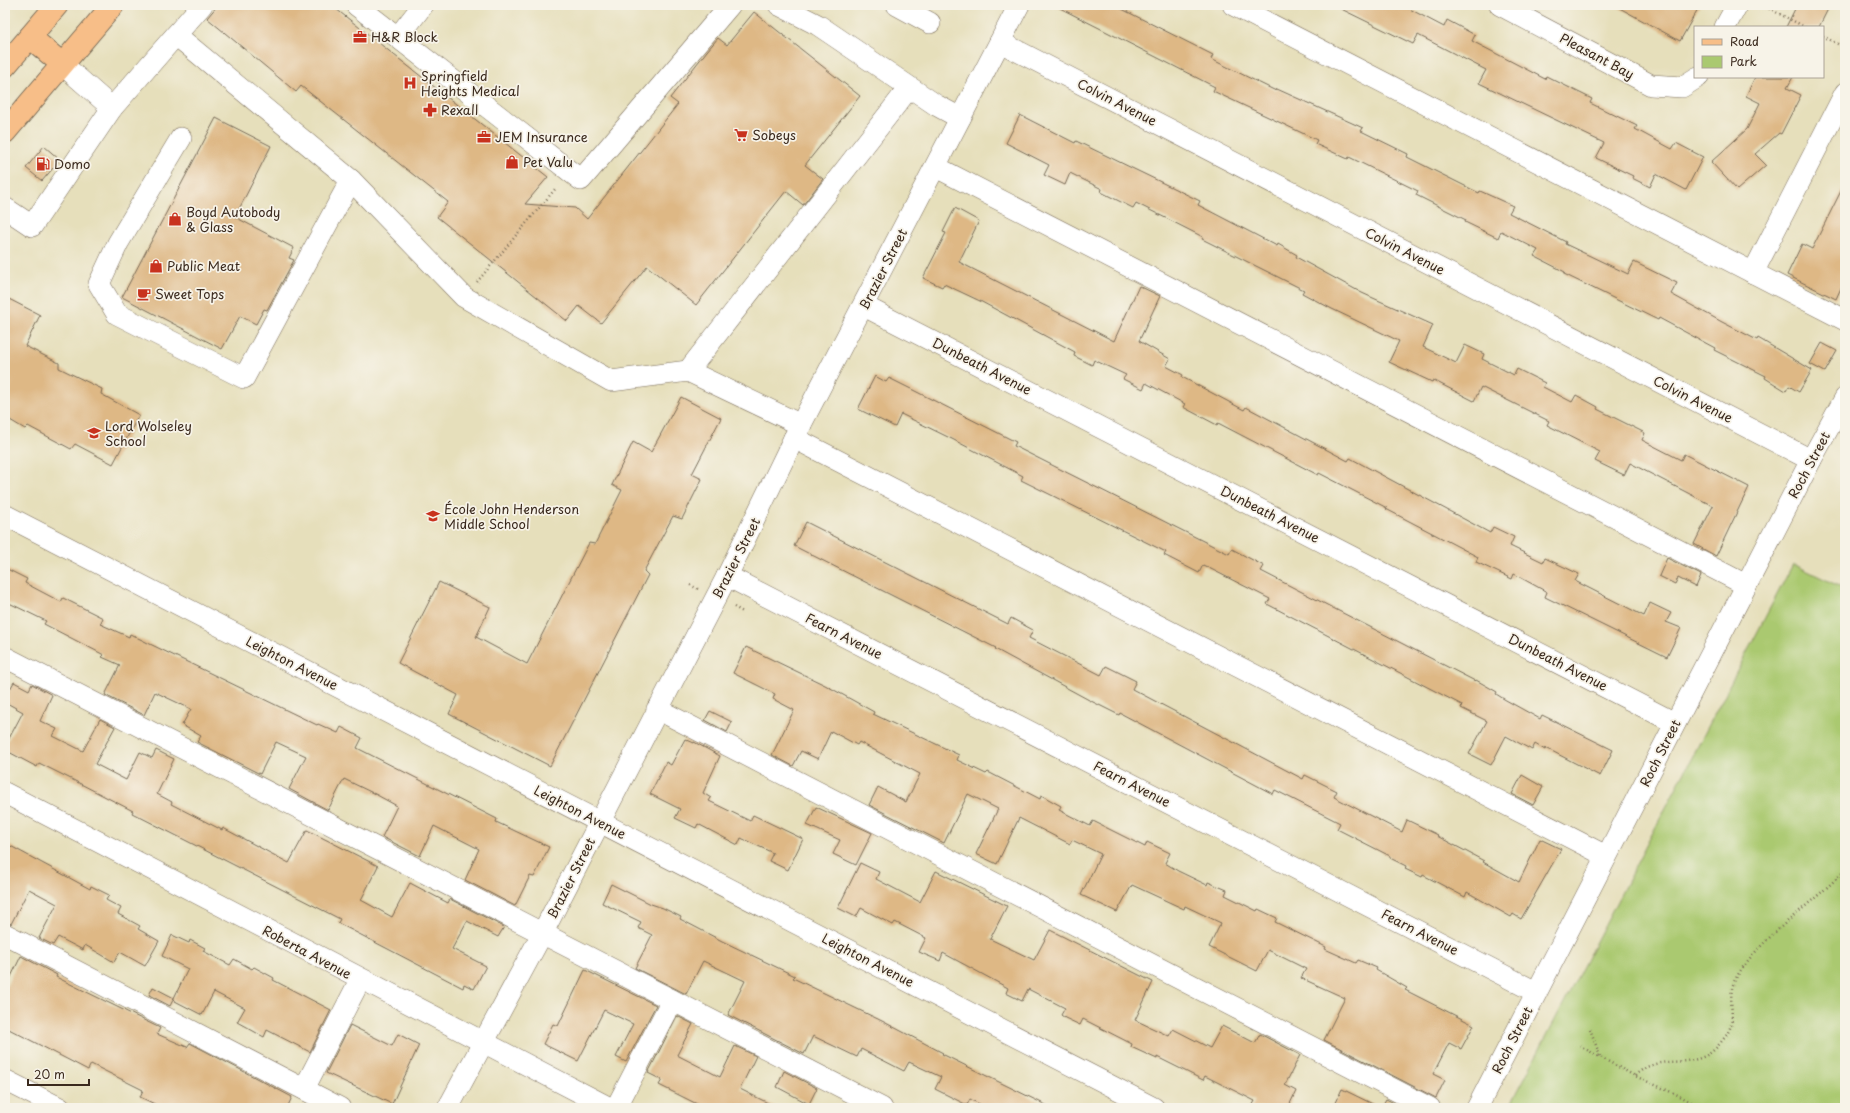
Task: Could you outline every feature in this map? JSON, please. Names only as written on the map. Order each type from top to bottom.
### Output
[{"type":"main road","points":[[5,66],[57,5]]},
{"type":"main road","points":[[5,132],[113,5]]},
{"type":"main road","points":[[30,37],[62,64]]},
{"type":"street","points":[[5,208],[32,226],[112,108],[202,5]]},
{"type":"street","points":[[356,5],[581,180],[729,5]]},
{"type":"street","points":[[398,38],[423,5]]},
{"type":"street","points":[[779,5],[818,25],[936,106],[960,118]]},
{"type":"street","points":[[897,5],[930,24]]},
{"type":"street","name":"Brazier Street","points":[[448,1108],[482,1042],[542,934],[600,822],[727,576],[798,432],[1019,5]]},
{"type":"street","points":[[1233,5],[1845,320]]},
{"type":"street","name":"Pleasant Bay","points":[[1500,5],[1651,85],[1682,87],[1696,78]]},
{"type":"street","points":[[1726,26],[1737,5]]},
{"type":"street","points":[[176,35],[351,180],[464,297],[611,381],[688,371],[798,432],[1606,856]]},
{"type":"street","name":"Colvin Avenue","points":[[1000,42],[1811,460]]},
{"type":"street","points":[[62,64],[112,108]]},
{"type":"street","points":[[688,371],[909,88]]},
{"type":"street","points":[[1753,273],[1845,92]]},
{"type":"street","points":[[181,138],[118,243],[99,284],[117,314],[244,378],[351,180]]},
{"type":"street","points":[[936,167],[1746,585]]},
{"type":"street","name":"Dunbeath Avenue","points":[[864,306],[1675,723]]},
{"type":"street","name":"Roch Street","points":[[1477,1108],[1746,585],[1845,398]]},
{"type":"street","name":"Leighton Avenue","points":[[5,516],[1154,1108]]},
{"type":"street","name":"Fearn Avenue","points":[[727,576],[1536,992]]},
{"type":"street","points":[[5,657],[882,1108]]},
{"type":"street","points":[[657,709],[1430,1108]]},
{"type":"street","name":"Roberta Avenue","points":[[5,794],[360,980],[610,1108]]},
{"type":"street","points":[[5,934],[340,1108]]},
{"type":"street","points":[[304,1089],[360,980]]},
{"type":"street","points":[[616,1108],[672,1000]]},
{"type":"street","points":[[5,1080],[60,1108]]},
{"type":"path","points":[[1762,5],[1803,26]]},
{"type":"path","points":[[1824,37],[1845,48]]},
{"type":"path","points":[[464,297],[558,186]]},
{"type":"path","points":[[1636,1076],[1642,1069],[1656,1062],[1697,1060],[1714,1050],[1724,1039],[1730,1028],[1730,1002],[1734,981],[1745,966],[1774,934],[1808,905],[1845,870]]},
{"type":"path","points":[[1590,1028],[1600,1056]]},
{"type":"path","points":[[1580,1046],[1636,1076],[1678,1095],[1702,1108]]},
{"type":"green space","points":[[1793,564],[1845,589],[1845,1108],[1509,1108]]},
{"type":"building","points":[[218,5],[331,5],[548,177],[525,204],[575,208],[587,219],[678,104],[670,98],[707,51],[718,38],[727,45],[754,12],[860,96],[805,165],[823,179],[803,205],[786,191],[696,305],[647,266],[601,323],[579,306],[567,321],[437,217],[448,202],[301,86],[296,92],[207,18]]},
{"type":"building","points":[[1054,5],[1114,5],[1213,55],[1211,59],[1276,91],[1277,89],[1363,128],[1361,131],[1408,154],[1407,157],[1479,193],[1480,191],[1513,206],[1509,213],[1566,242],[1565,244],[1628,274],[1634,262],[1677,283],[1671,294],[1757,340],[1758,338],[1812,370],[1799,392],[1789,386],[1786,391],[1765,378],[1766,376],[1714,350],[1715,348],[1659,318],[1658,320],[1564,274],[1565,272],[1534,256],[1538,250],[1501,231],[1498,238],[1465,222],[1466,220],[1416,195],[1418,191],[1349,157],[1348,159],[1315,144],[1317,140],[1213,91],[1215,87]]},
{"type":"building","points":[[1333,5],[1402,5],[1444,27],[1447,20],[1475,35],[1472,41],[1545,79],[1546,76],[1592,99],[1590,103],[1637,126],[1635,129],[1672,149],[1676,143],[1703,157],[1686,190],[1656,174],[1650,187],[1632,178],[1633,176],[1596,158],[1604,143],[1479,83],[1486,70],[1418,35],[1413,44]]},
{"type":"building","points":[[1614,5],[1700,5],[1680,41]]},
{"type":"building","points":[[1797,5],[1830,5],[1820,26],[1786,26]]},
{"type":"building","points":[[1755,78],[1792,78],[1787,88],[1801,95],[1781,134],[1779,133],[1755,154],[1766,165],[1737,190],[1711,162],[1747,129],[1760,103],[1746,96]]},
{"type":"building","points":[[1020,115],[1075,143],[1076,141],[1200,201],[1198,205],[1277,246],[1278,244],[1297,255],[1296,257],[1362,293],[1433,325],[1423,347],[1456,363],[1465,345],[1484,354],[1482,359],[1514,375],[1517,369],[1545,383],[1543,387],[1572,402],[1576,395],[1598,407],[1597,409],[1645,433],[1642,440],[1681,460],[1684,454],[1749,487],[1716,556],[1694,544],[1713,506],[1630,463],[1624,475],[1595,461],[1600,452],[1547,425],[1549,421],[1481,387],[1474,401],[1433,380],[1432,382],[1389,362],[1399,341],[1332,309],[1302,293],[1304,290],[1202,239],[1203,237],[1136,203],[1133,208],[1101,192],[1102,189],[1070,173],[1065,185],[1044,175],[1049,165],[1006,143]]},
{"type":"building","points":[[216,118],[271,146],[235,217],[294,248],[289,258],[294,260],[267,310],[264,309],[256,324],[240,316],[222,349],[122,297]]},
{"type":"building","name":"Domo","points":[[44,146],[60,160],[42,181],[26,168]]},
{"type":"building","points":[[1845,183],[1845,279],[1836,299],[1787,275],[1802,244],[1812,249]]},
{"type":"building","points":[[955,208],[979,221],[959,262],[1114,341],[1139,286],[1160,296],[1139,341],[1170,359],[1166,366],[1183,375],[1182,377],[1244,410],[1246,407],[1348,461],[1350,458],[1490,533],[1493,527],[1514,537],[1510,546],[1543,562],[1545,558],[1579,574],[1575,581],[1644,616],[1650,603],[1671,613],[1666,622],[1681,628],[1667,657],[1545,597],[1547,592],[1514,574],[1512,579],[1476,562],[1478,557],[1319,473],[1318,475],[1218,423],[1217,425],[1183,407],[1185,404],[1146,383],[1143,389],[1123,379],[1126,375],[1094,360],[1092,365],[1074,356],[1075,352],[980,301],[944,284],[942,287],[923,278],[946,233],[943,232]]},
{"type":"building","points":[[5,297],[40,315],[25,346],[59,363],[59,368],[102,389],[101,394],[139,415],[113,464],[75,444],[71,449],[28,426],[25,429],[5,417]]},
{"type":"building","points":[[1822,343],[1837,351],[1825,372],[1810,364]]},
{"type":"building","points":[[875,376],[886,382],[889,378],[913,390],[1016,442],[1014,446],[1229,554],[1232,549],[1264,566],[1261,571],[1475,681],[1476,680],[1497,692],[1496,694],[1504,699],[1540,719],[1542,715],[1613,750],[1600,776],[1546,748],[1545,750],[1535,744],[1532,750],[1506,736],[1491,765],[1469,754],[1487,721],[1461,708],[1462,705],[1267,604],[1270,599],[1203,565],[1199,573],[1164,555],[1166,552],[1021,480],[1023,476],[901,414],[895,427],[858,409]]},
{"type":"building","points":[[681,397],[721,418],[692,474],[702,479],[682,519],[673,516],[644,571],[648,575],[550,766],[449,714],[458,695],[398,663],[439,582],[490,607],[476,637],[527,664],[589,543],[595,544],[622,490],[612,485],[633,442],[651,452]]},
{"type":"building","points":[[806,522],[1008,624],[1011,618],[1033,630],[1029,638],[1101,675],[1106,666],[1136,681],[1132,689],[1303,779],[1305,775],[1337,791],[1334,797],[1402,832],[1407,820],[1438,835],[1437,836],[1519,882],[1540,839],[1561,849],[1521,919],[1513,914],[1511,917],[1467,892],[1465,897],[1423,875],[1422,877],[1405,869],[1406,866],[1390,858],[1390,856],[1337,829],[1340,823],[1275,790],[1273,794],[1120,713],[1119,715],[1089,700],[995,649],[996,648],[794,546]]},
{"type":"building","points":[[1667,558],[1701,575],[1696,587],[1678,578],[1675,584],[1659,576]]},
{"type":"building","points":[[5,568],[27,579],[25,583],[61,602],[63,598],[103,618],[100,624],[129,637],[130,634],[317,725],[318,724],[338,733],[341,727],[362,738],[357,748],[497,819],[496,822],[549,847],[534,877],[530,876],[515,906],[465,880],[479,849],[434,826],[420,856],[382,837],[397,806],[377,795],[344,779],[328,810],[289,789],[306,756],[276,742],[260,774],[197,742],[201,736],[182,725],[191,709],[155,692],[144,715],[105,695],[120,665],[102,657],[104,655],[44,624],[46,621],[5,601]]},
{"type":"building","points":[[746,647],[825,685],[874,712],[873,714],[959,755],[957,760],[986,774],[988,772],[1040,799],[1041,795],[1061,806],[1059,810],[1090,826],[1093,821],[1145,847],[1147,842],[1170,853],[1165,863],[1178,871],[1207,885],[1208,882],[1227,890],[1225,895],[1257,911],[1258,909],[1277,918],[1275,922],[1326,947],[1325,949],[1356,963],[1358,960],[1377,968],[1376,970],[1407,988],[1405,990],[1474,1025],[1461,1049],[1449,1043],[1433,1074],[1445,1080],[1436,1098],[1324,1040],[1345,998],[1301,978],[1306,969],[1268,950],[1257,971],[1209,947],[1221,923],[1185,906],[1184,909],[1132,885],[1117,912],[1081,895],[1101,854],[1072,840],[1070,844],[1019,818],[997,864],[976,854],[998,809],[968,794],[944,843],[869,805],[878,787],[906,802],[920,774],[859,742],[857,745],[831,731],[818,759],[801,751],[793,766],[772,755],[794,710],[773,699],[775,694],[733,673]]},
{"type":"building","points":[[14,682],[29,690],[32,684],[52,695],[40,721],[57,729],[53,736],[83,751],[100,719],[115,727],[95,764],[126,780],[140,752],[152,758],[156,750],[174,759],[157,794],[172,802],[171,804],[222,830],[223,828],[289,863],[307,830],[378,866],[361,900],[392,917],[410,883],[448,903],[450,899],[504,927],[498,937],[467,921],[452,949],[486,966],[474,989],[464,984],[463,988],[338,923],[340,919],[132,813],[133,811],[73,780],[39,763],[37,767],[5,750],[5,746],[23,712],[5,702],[5,698]]},
{"type":"building","points":[[710,711],[732,722],[727,732],[705,720]]},
{"type":"building","points":[[685,739],[694,742],[720,756],[703,793],[711,798],[709,801],[750,821],[753,815],[803,839],[788,870],[769,861],[773,853],[741,838],[738,845],[698,824],[696,828],[675,818],[680,809],[650,794],[666,762],[671,765]]},
{"type":"building","points":[[1522,775],[1543,787],[1533,805],[1512,794]]},
{"type":"building","points":[[816,807],[872,833],[856,865],[833,854],[840,840],[807,825]]},
{"type":"building","points":[[5,843],[90,889],[91,886],[109,895],[106,900],[121,908],[118,914],[140,926],[138,929],[159,941],[145,966],[120,952],[114,962],[85,945],[83,950],[58,937],[53,945],[39,938],[57,904],[29,889],[11,924],[5,922]]},
{"type":"building","points":[[860,863],[879,872],[876,879],[920,902],[936,871],[1007,906],[990,939],[1034,960],[1050,930],[1153,982],[1135,1020],[1169,1036],[1173,1029],[1210,1048],[1222,1026],[1255,1043],[1260,1034],[1300,1055],[1285,1085],[1296,1091],[1288,1108],[1251,1108],[1255,1101],[1205,1076],[1203,1080],[1157,1057],[1157,1059],[1131,1047],[1132,1044],[1083,1019],[1080,1025],[1065,1018],[1061,1015],[1065,1008],[1028,989],[1022,1001],[1006,993],[1008,988],[943,953],[940,961],[919,952],[926,938],[895,922],[893,925],[861,908],[856,917],[838,908]]},
{"type":"building","points":[[611,884],[681,917],[680,919],[722,941],[795,976],[793,978],[882,1021],[943,1053],[942,1054],[1052,1108],[987,1108],[970,1099],[967,1105],[935,1089],[941,1077],[909,1062],[904,1071],[861,1049],[857,1057],[813,1036],[804,1054],[728,1015],[745,981],[703,961],[686,994],[635,968],[652,935],[638,928],[641,922],[602,903]]},
{"type":"building","points":[[172,935],[189,943],[190,940],[205,948],[203,951],[230,965],[234,959],[252,969],[254,967],[274,978],[273,980],[331,1010],[310,1052],[267,1030],[264,1037],[237,1022],[245,1008],[214,992],[202,1015],[173,1000],[188,969],[162,956]]},
{"type":"building","points":[[21,956],[57,975],[56,977],[160,1028],[157,1034],[187,1047],[190,1043],[292,1097],[287,1108],[163,1108],[140,1097],[143,1090],[91,1064],[88,1070],[5,1027],[5,989]]},
{"type":"building","points":[[585,970],[656,1005],[626,1062],[616,1057],[633,1024],[604,1010],[578,1061],[543,1044],[553,1024],[558,1026]]},
{"type":"building","points":[[153,987],[174,998],[170,1006],[149,995]]},
{"type":"building","points":[[677,1016],[693,1024],[677,1055],[720,1077],[735,1046],[756,1056],[740,1089],[778,1108],[705,1108],[659,1085],[662,1080],[648,1073]]},
{"type":"building","points":[[350,1025],[392,1046],[398,1034],[419,1045],[392,1104],[326,1073]]},
{"type":"building","points":[[784,1071],[817,1088],[809,1104],[777,1087]]},
{"type":"building","points":[[1342,1089],[1381,1108],[1333,1108]]},
{"type":"building","points":[[1386,1099],[1404,1108],[1381,1108]]},
{"type":"place","name":"H&R Block","points":[[360,37]]},
{"type":"place","name":"Springfield Heights Medical","points":[[410,83]]},
{"type":"place","name":"Rexall","points":[[430,110]]},
{"type":"place","name":"Sobeys","points":[[741,135]]},
{"type":"place","name":"JEM Insurance","points":[[484,137]]},
{"type":"place","name":"Pet Valu","points":[[512,162]]},
{"type":"place","name":"Domo","points":[[43,164]]},
{"type":"place","name":"Boyd Autobody & Glass","points":[[175,219]]},
{"type":"place","name":"Public Meat","points":[[156,266]]},
{"type":"place","name":"Sweet Tops","points":[[144,294]]},
{"type":"place","name":"Lord Wolseley School","points":[[94,433]]},
{"type":"place","name":"École John Henderson Middle School","points":[[433,516]]}]
